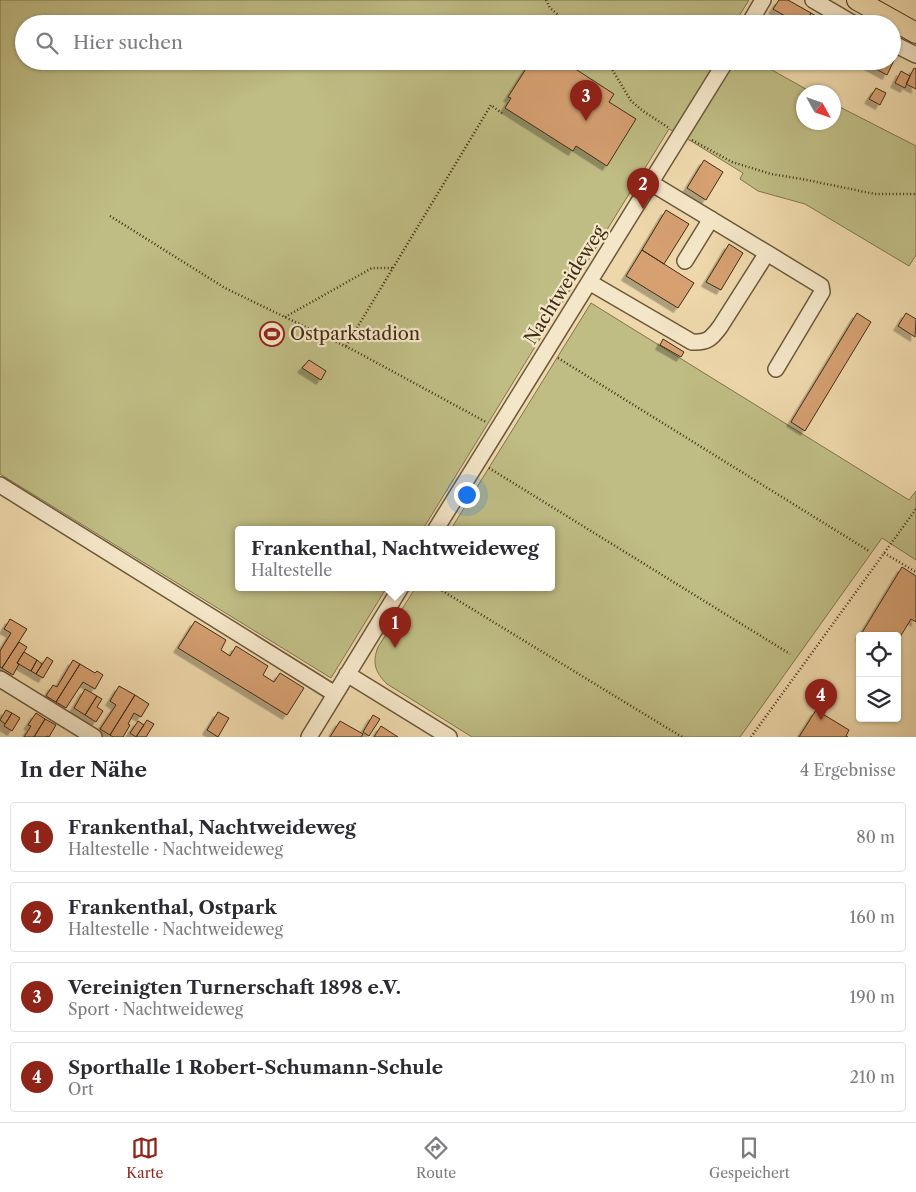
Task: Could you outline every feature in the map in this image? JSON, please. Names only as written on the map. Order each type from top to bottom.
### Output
[{"type":"main road","points":[[857,0],[884,15]]},
{"type":"main road","points":[[901,25],[916,33]]},
{"type":"street","points":[[754,15],[763,0]]},
{"type":"street","points":[[813,0],[839,15]]},
{"type":"street","points":[[901,48],[916,55]]},
{"type":"street","name":"Nachtweideweg","points":[[438,526],[720,70]]},
{"type":"street","points":[[651,183],[821,286],[822,292],[776,369]]},
{"type":"street","points":[[685,261],[711,219]]},
{"type":"street","points":[[589,282],[692,342],[700,343],[711,339],[720,328],[767,252]]},
{"type":"street","points":[[0,486],[335,694]]},
{"type":"street","points":[[309,737],[399,591]]},
{"type":"street","points":[[347,674],[448,737]]},
{"type":"street","points":[[0,679],[94,737]]},
{"type":"path","points":[[546,0],[550,8],[558,15]]},
{"type":"path","points":[[612,70],[631,101],[643,111],[732,162],[771,174],[875,194],[916,194]]},
{"type":"path","points":[[346,346],[491,105],[503,114]]},
{"type":"path","points":[[110,216],[225,288],[346,346],[498,429]]},
{"type":"path","points":[[286,317],[372,268],[393,268]]},
{"type":"path","points":[[546,351],[869,551]]},
{"type":"path","points":[[478,461],[790,654]]},
{"type":"path","points":[[751,737],[916,509]]},
{"type":"path","points":[[884,553],[916,572]]},
{"type":"path","points":[[443,591],[682,737]]},
{"type":"shaded area","name":"Ostparkstadion","points":[[0,0],[749,0],[740,15],[15,15],[15,70],[772,70],[799,85],[796,85],[796,130],[841,130],[841,108],[916,146],[916,255],[909,266],[805,204],[758,191],[740,179],[743,173],[669,129],[425,526],[235,526],[235,591],[385,591],[331,678],[0,474]]},
{"type":"shaded area","points":[[591,303],[909,500],[916,491],[916,560],[882,538],[740,737],[472,737],[387,684],[377,671],[375,663],[378,647],[413,591],[555,591],[555,526],[453,526]]},
{"type":"building","points":[[779,0],[788,0],[811,13],[810,15],[783,15],[773,9]]},
{"type":"building","points":[[914,68],[916,69],[916,89],[906,84]]},
{"type":"building","points":[[525,70],[577,70],[614,94],[609,102],[636,119],[607,166],[576,146],[573,151],[505,108],[511,98],[508,97]]},
{"type":"building","points":[[878,70],[889,70],[887,75]]},
{"type":"building","points":[[901,71],[910,76],[905,88],[895,83]]},
{"type":"building","points":[[876,88],[886,93],[880,105],[869,99]]},
{"type":"building","points":[[704,160],[723,172],[706,200],[687,188]]},
{"type":"building","points":[[666,210],[689,224],[664,264],[642,250]]},
{"type":"building","points":[[729,244],[743,253],[721,290],[706,282]]},
{"type":"building","points":[[642,250],[694,283],[678,308],[626,276]]},
{"type":"building","points":[[857,313],[871,322],[805,431],[791,422]]},
{"type":"building","points":[[906,313],[916,319],[915,337],[898,326]]},
{"type":"building","points":[[663,339],[684,352],[681,357],[660,345]]},
{"type":"building","points":[[309,360],[326,371],[321,380],[302,368]]},
{"type":"building","points":[[902,567],[916,576],[916,622],[911,619],[901,635],[901,632],[862,632]]},
{"type":"building","points":[[10,619],[27,629],[2,668],[0,667],[0,651],[11,633],[4,629]]},
{"type":"building","points":[[195,621],[226,640],[221,650],[230,656],[236,646],[268,666],[263,675],[274,682],[280,673],[304,688],[287,715],[178,648]]},
{"type":"building","points":[[19,642],[27,647],[17,663],[19,664],[13,675],[2,668]]},
{"type":"building","points":[[24,652],[37,660],[31,671],[17,663]]},
{"type":"building","points":[[47,657],[53,661],[43,678],[36,674]]},
{"type":"building","points":[[37,660],[42,664],[36,674],[31,671]]},
{"type":"building","points":[[73,660],[80,664],[56,702],[46,696],[53,685],[57,687]]},
{"type":"building","points":[[80,664],[95,673],[97,671],[103,675],[95,689],[83,682],[66,708],[56,702]]},
{"type":"building","points":[[119,686],[135,695],[110,735],[100,729],[116,705],[110,701]]},
{"type":"building","points":[[85,689],[97,696],[85,715],[74,708]]},
{"type":"building","points":[[135,695],[149,704],[141,717],[134,713],[123,737],[113,737],[110,735]]},
{"type":"building","points":[[97,696],[102,699],[97,707],[103,711],[96,722],[85,715]]},
{"type":"building","points":[[6,710],[12,713],[5,724],[0,720]]},
{"type":"building","points":[[816,710],[849,730],[846,736],[848,737],[799,737]]},
{"type":"building","points":[[218,712],[229,718],[218,737],[207,730]]},
{"type":"building","points":[[12,713],[20,718],[12,731],[4,726]]},
{"type":"building","points":[[36,713],[45,719],[34,737],[24,737],[31,726],[28,725]]},
{"type":"building","points":[[373,715],[380,719],[369,736],[363,732]]},
{"type":"building","points":[[45,719],[56,725],[49,737],[34,737]]},
{"type":"building","points":[[147,720],[154,724],[146,737],[136,737]]},
{"type":"building","points":[[138,721],[144,725],[136,737],[130,733]]},
{"type":"building","points":[[340,721],[363,734],[361,737],[330,737]]},
{"type":"building","points":[[381,726],[398,737],[374,737]]},
{"type":"place","name":"Vereinigten Turnerschaft 1898 e.V.","points":[[586,121]]},
{"type":"place","name":"Frankenthal, Ostpark","points":[[643,209]]},
{"type":"place","name":"Ostparkstadion","points":[[272,334]]},
{"type":"place","name":"Frankenthal, Nachtweideweg","points":[[395,648]]},
{"type":"place","name":"Sporthalle 1 Robert-Schumann-Schule","points":[[821,720]]}]
